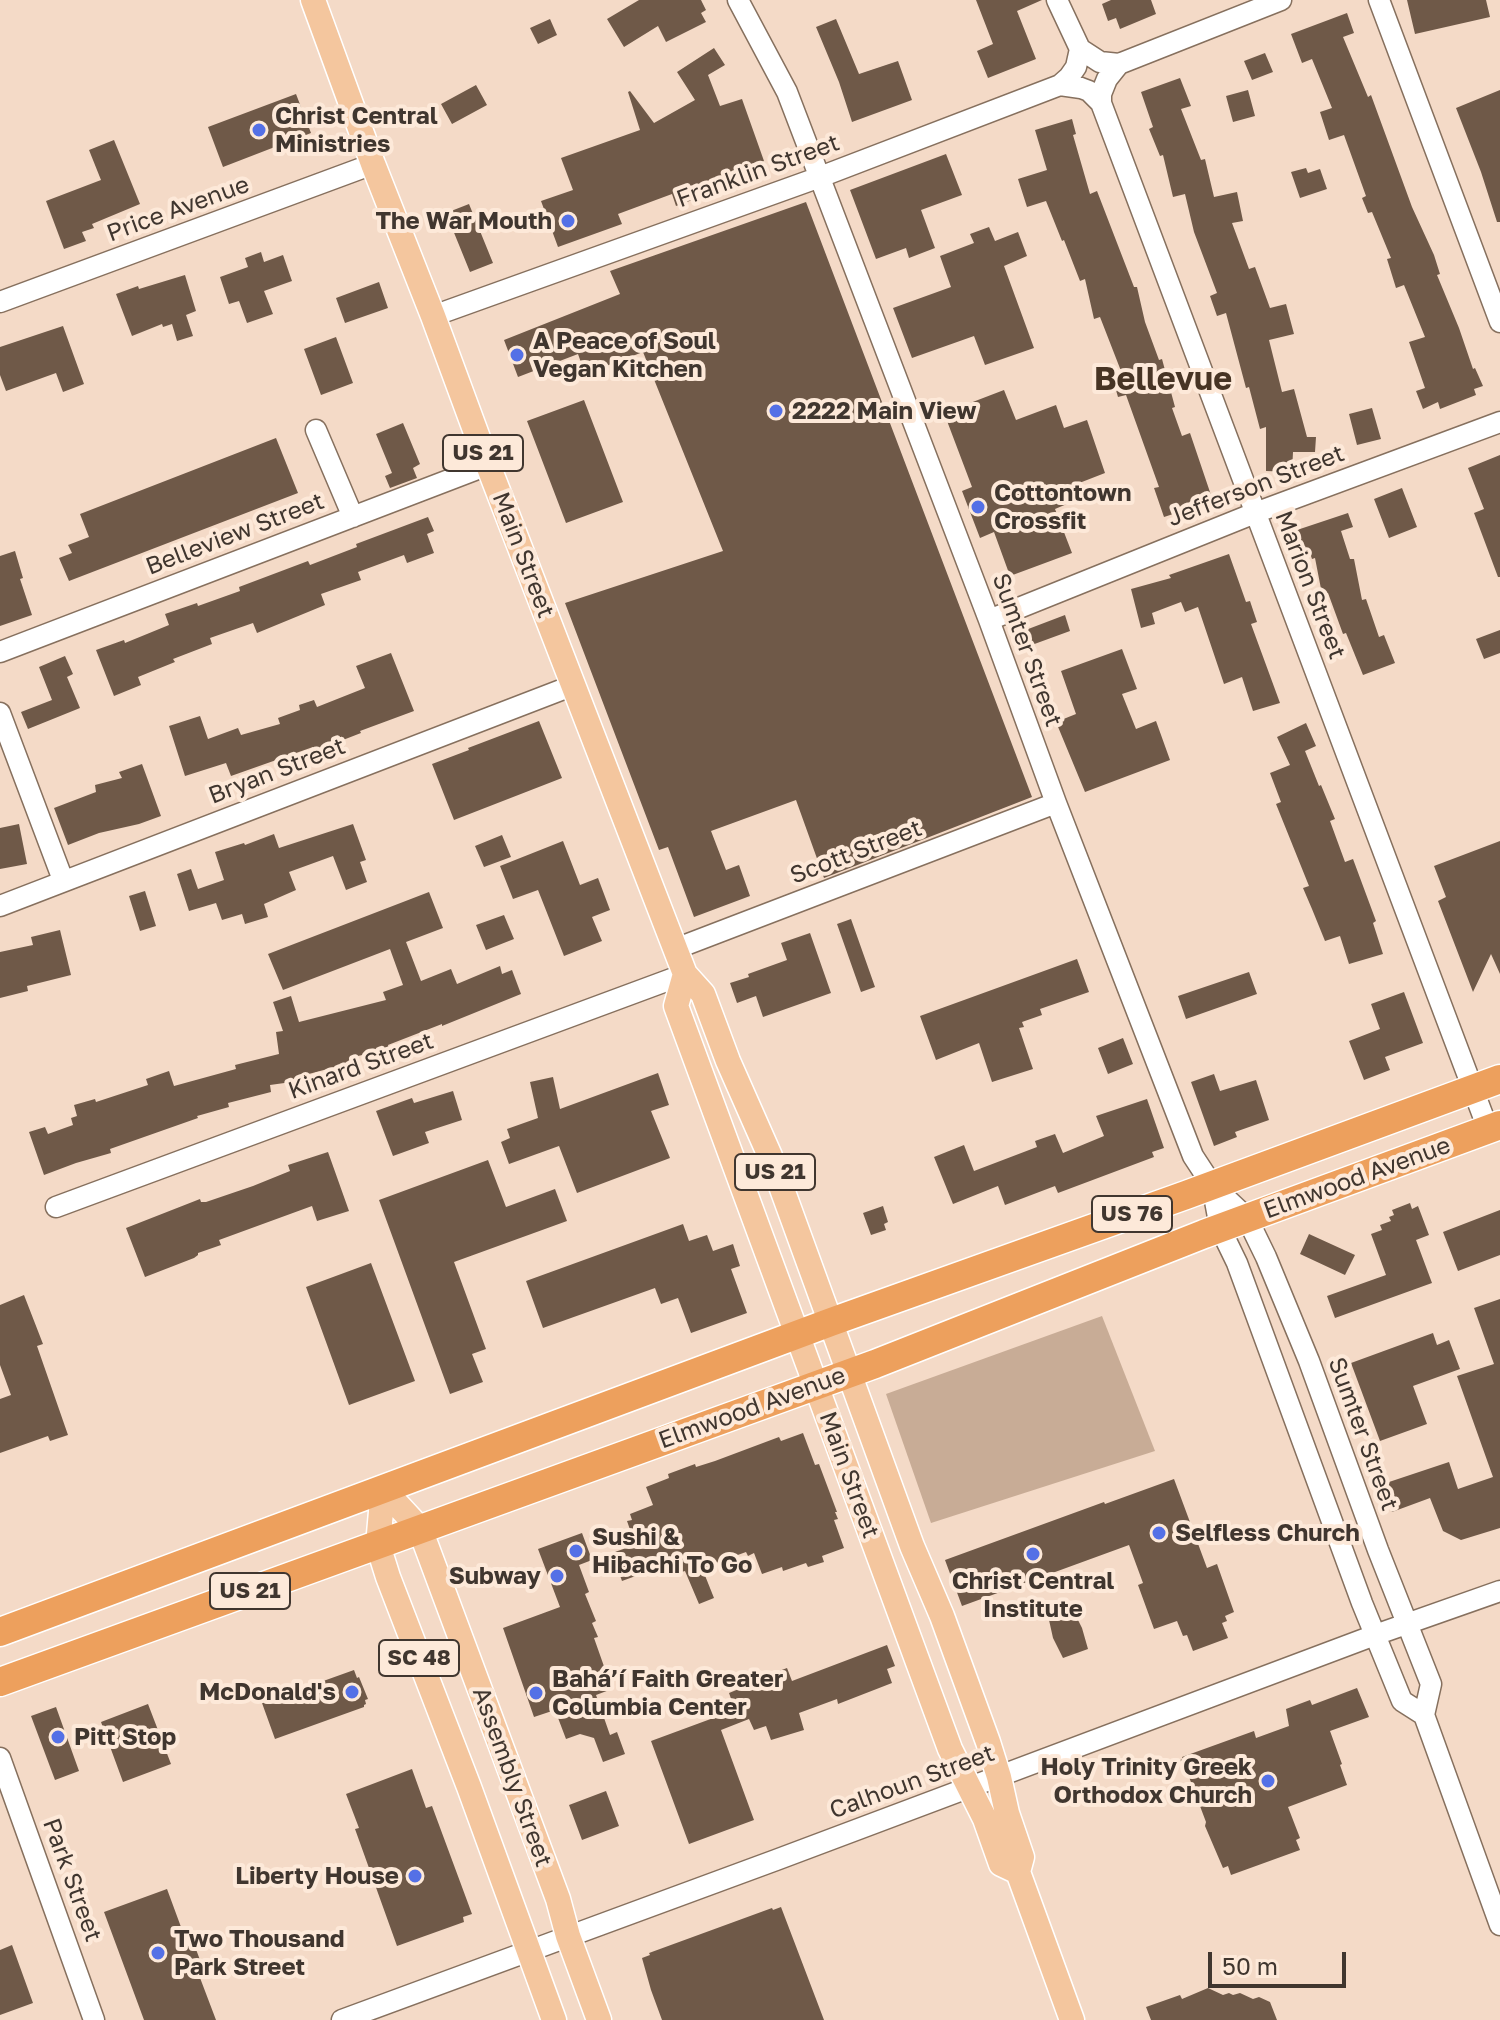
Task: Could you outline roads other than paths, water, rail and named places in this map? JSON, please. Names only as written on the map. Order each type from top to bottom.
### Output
[{"type":"highway","name":"Elmwood Avenue","points":[[0,1632],[797,1334],[1500,1079]]},
{"type":"highway","name":"Elmwood Avenue","points":[[0,1682],[849,1373],[1220,1228],[1494,1127]]},
{"type":"main road","name":"Main Street","points":[[313,0],[675,949],[685,974],[703,994],[728,1061],[770,1156],[912,1546],[942,1616],[988,1742],[1022,1857],[1018,1872],[1072,2020]]},
{"type":"main road","name":"Main Street","points":[[685,974],[676,1006],[950,1749],[985,1819],[1001,1864],[1018,1872]]},
{"type":"main road","name":"Assembly Street","points":[[383,1489],[420,1529],[558,1899],[568,1936],[599,2020]]},
{"type":"main road","name":"Assembly Street","points":[[383,1489],[378,1545],[554,2020]]},
{"type":"street","name":"Sumter Street","points":[[738,0],[787,92],[1190,1149],[1212,1185],[1247,1218],[1309,1361],[1431,1684],[1424,1715],[1500,1925]]},
{"type":"street","points":[[1057,0],[1080,49],[1100,62],[1119,64],[1281,0]]},
{"type":"street","points":[[1379,0],[1500,322]]},
{"type":"street","points":[[1060,85],[1076,67],[1080,49]]},
{"type":"street","points":[[1101,103],[1107,79],[1119,64]]},
{"type":"street","name":"Franklin Street","points":[[433,316],[820,177],[1060,85]]},
{"type":"street","points":[[1060,85],[1089,91],[1101,103]]},
{"type":"street","name":"Marion Street","points":[[1101,103],[1472,1089],[1494,1127]]},
{"type":"street","name":"Price Avenue","points":[[0,302],[373,164]]},
{"type":"street","name":"Jefferson Street","points":[[989,620],[1255,513],[1500,422]]},
{"type":"street","points":[[316,430],[353,517]]},
{"type":"street","name":"Belleview Street","points":[[0,652],[488,465]]},
{"type":"street","name":"Bryan Street","points":[[0,906],[574,685]]},
{"type":"street","points":[[0,713],[63,880]]},
{"type":"street","name":"Scott Street","points":[[675,949],[1056,803]]},
{"type":"street","name":"Kinard Street","points":[[56,1207],[685,974]]},
{"type":"street","name":"Sumter Street","points":[[1212,1185],[1220,1228],[1237,1263],[1375,1635],[1402,1701],[1424,1715]]},
{"type":"street","name":"Calhoun Street","points":[[342,2020],[1500,1591]]},
{"type":"street","name":"Park Street","points":[[0,1758],[94,2020]]},
{"type":"place","name":"Christ Central Ministries","points":[[259,130]]},
{"type":"place","name":"The War Mouth","points":[[568,221]]},
{"type":"place","name":"A Peace of Soul Vegan Kitchen","points":[[517,355]]},
{"type":"place","name":"2222 Main View","points":[[776,411]]},
{"type":"place","name":"Cottontown Crossfit","points":[[978,507]]},
{"type":"place","name":"Selfless Church","points":[[1159,1533]]},
{"type":"place","name":"Sushi & Hibachi To Go","points":[[576,1551]]},
{"type":"place","name":"Christ Central Institute","points":[[1033,1554]]},
{"type":"place","name":"Subway","points":[[557,1576]]},
{"type":"place","name":"McDonald's","points":[[352,1692]]},
{"type":"place","name":"Bahá’í Faith Greater Columbia Center","points":[[536,1693]]},
{"type":"place","name":"Pitt Stop","points":[[58,1737]]},
{"type":"place","name":"Holy Trinity Greek Orthodox Church","points":[[1268,1781]]},
{"type":"place","name":"Liberty House","points":[[415,1876]]},
{"type":"place","name":"Two Thousand Park Street","points":[[158,1953]]},
{"type":"district","name":"Bellevue","points":[[1163,380]]}]
